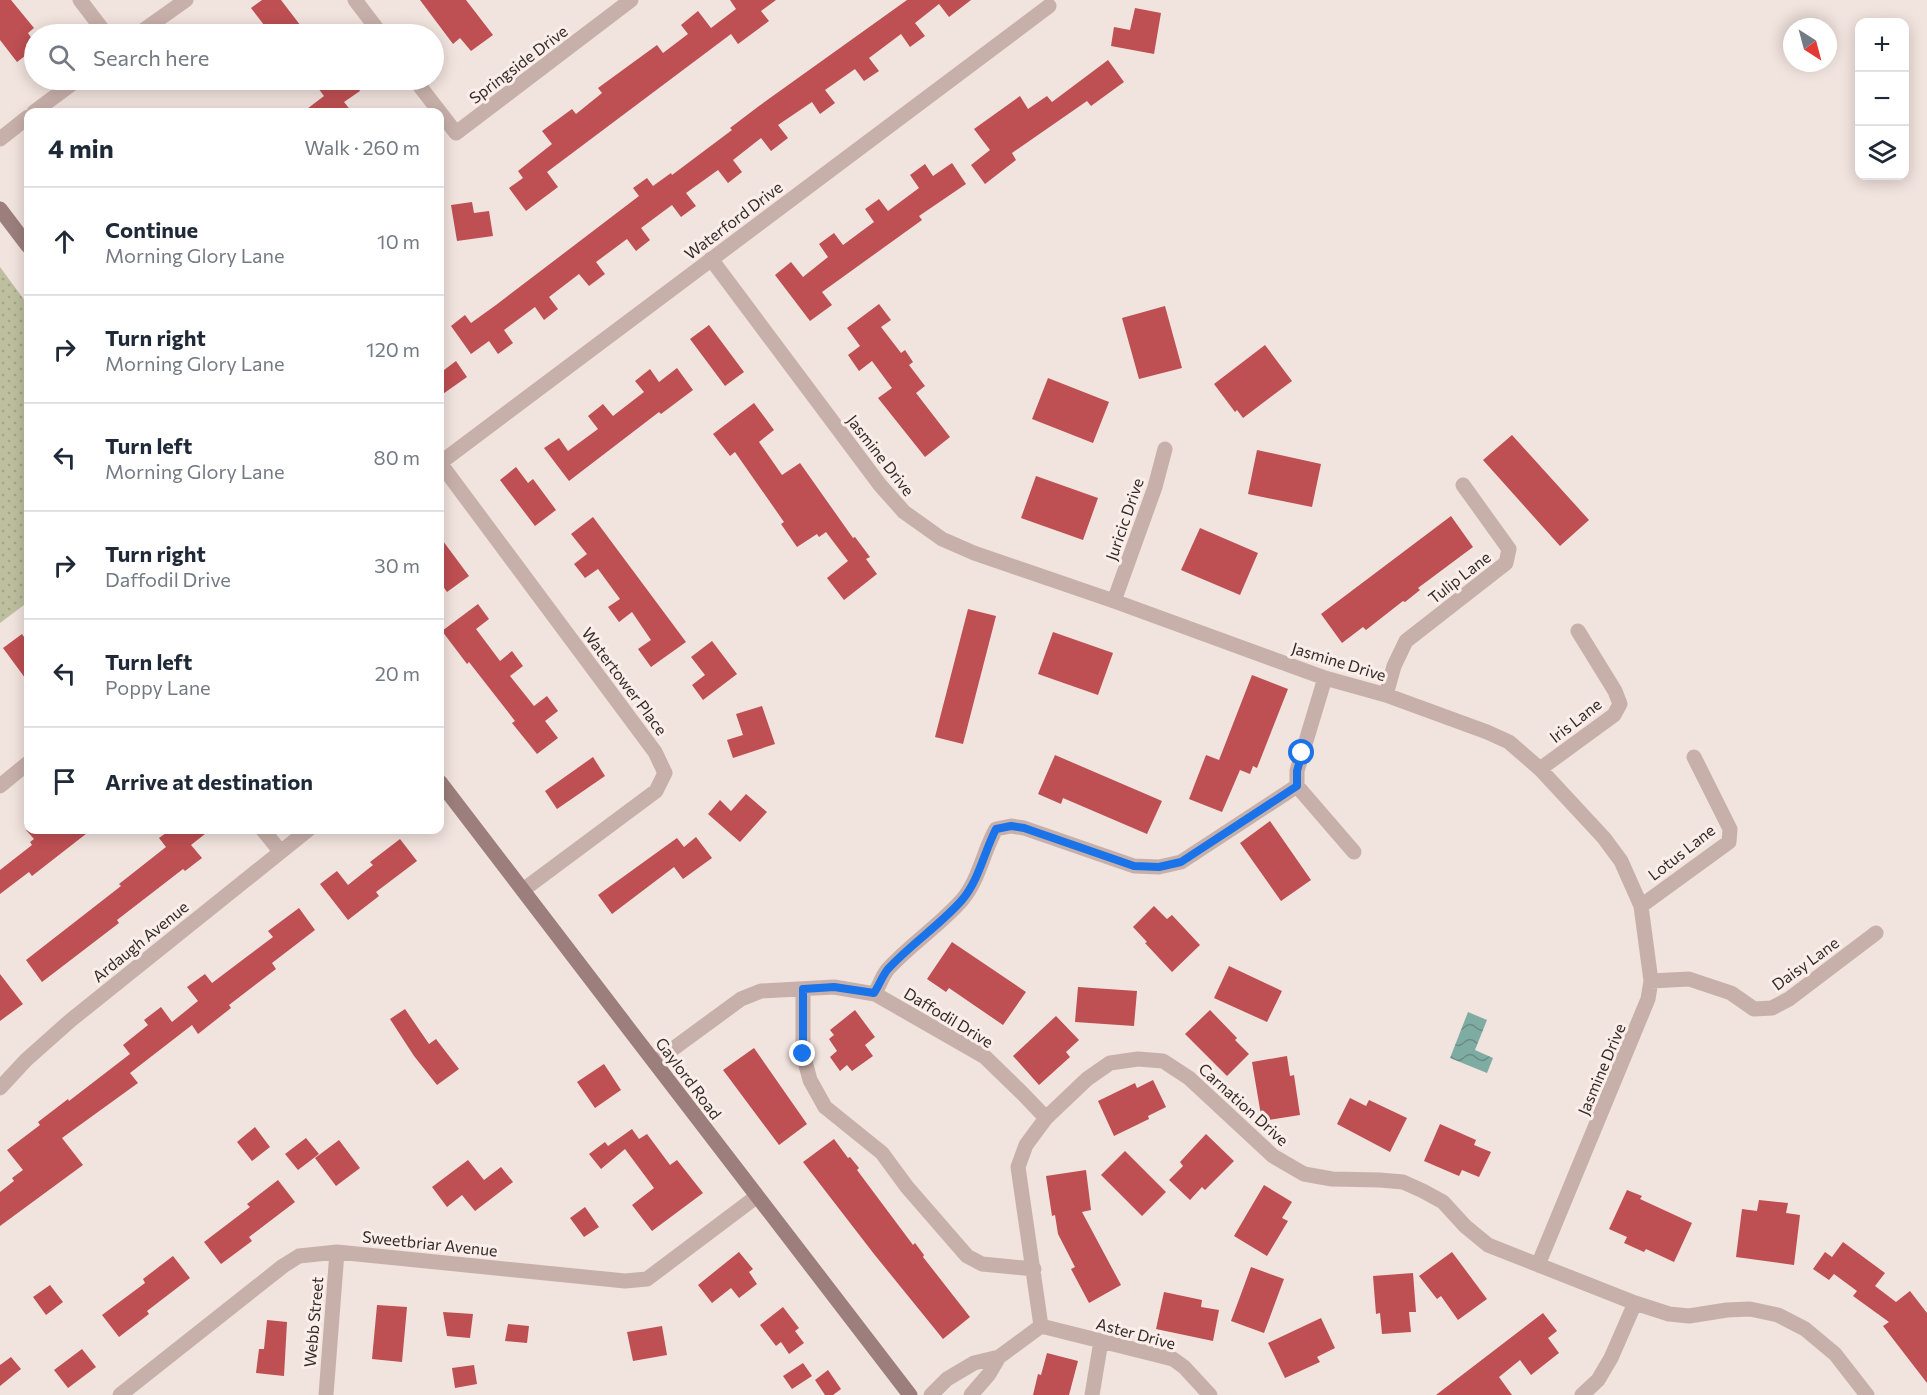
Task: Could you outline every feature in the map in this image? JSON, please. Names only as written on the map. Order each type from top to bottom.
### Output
[{"type":"street","points":[[80,0],[98,24]]},
{"type":"street","points":[[152,24],[186,0]]},
{"type":"street","points":[[355,0],[373,24]]},
{"type":"street","name":"Springside Drive","points":[[444,118],[456,134],[631,0]]},
{"type":"street","name":"Waterford Drive","points":[[444,460],[1049,6]]},
{"type":"street","points":[[39,108],[64,90]]},
{"type":"street","name":"Springside Drive","points":[[423,90],[437,108]]},
{"type":"street","points":[[0,139],[24,120]]},
{"type":"street","points":[[0,209],[24,241]]},
{"type":"street","name":"Jasmine Drive","points":[[711,259],[880,485],[904,512],[942,539],[974,553],[1325,678],[1386,695],[1498,737],[1509,742],[1540,769],[1604,838],[1621,861],[1641,906],[1651,981],[1643,1015],[1538,1265]]},
{"type":"street","name":"Juricic Drive","points":[[1114,601],[1155,487],[1166,449]]},
{"type":"street","name":"Watertower Place","points":[[444,468],[655,752],[665,773],[657,791],[523,890]]},
{"type":"street","name":"Tulip Lane","points":[[1386,695],[1394,666],[1406,640],[1506,563],[1509,549],[1463,485]]},
{"type":"street","name":"Iris Lane","points":[[1540,769],[1614,715],[1620,704],[1615,691],[1578,630]]},
{"type":"street","points":[[1325,678],[1297,771],[1297,786],[1354,852]]},
{"type":"street","name":"Lotus Lane","points":[[1641,906],[1729,842],[1730,829],[1694,757]]},
{"type":"street","points":[[0,786],[24,766]]},
{"type":"street","points":[[874,993],[886,971],[964,898],[975,880],[996,829],[1011,826],[1024,828],[1134,866],[1159,867],[1181,862],[1297,786]]},
{"type":"street","name":"Gaylord Road","points":[[444,787],[910,1395]]},
{"type":"street","points":[[266,834],[280,851]]},
{"type":"street","name":"Ardaugh Avenue","points":[[0,1088],[26,1060],[71,1020],[303,834]]},
{"type":"street","name":"Daisy Lane","points":[[1651,981],[1689,979],[1731,993],[1754,1009],[1772,1008],[1789,999],[1876,933]]},
{"type":"street","name":"Daffodil Drive","points":[[655,1062],[741,999],[761,991],[834,987],[874,993],[985,1057],[1046,1118]]},
{"type":"street","points":[[803,989],[803,1054],[810,1080],[825,1107],[882,1153],[907,1187],[967,1256],[982,1264],[1034,1269]]},
{"type":"street","name":"Carnation Drive","points":[[1041,1326],[1018,1167],[1026,1145],[1046,1118],[1087,1079],[1110,1063],[1138,1059],[1163,1061],[1189,1078],[1273,1156],[1304,1174],[1332,1179],[1403,1182],[1443,1202],[1465,1226],[1488,1245],[1635,1304],[1669,1314],[1689,1316],[1750,1309],[1778,1315],[1804,1329],[1835,1354],[1866,1395]]},
{"type":"street","name":"Sweetbriar Avenue","points":[[120,1395],[283,1266],[299,1256],[337,1252],[625,1281],[647,1279],[756,1197]]},
{"type":"street","name":"Webb Street","points":[[326,1395],[337,1252]]},
{"type":"street","points":[[1582,1395],[1598,1380],[1611,1358],[1635,1304]]},
{"type":"street","points":[[931,1395],[947,1379],[974,1364],[999,1357],[1041,1326]]},
{"type":"street","name":"Aster Drive","points":[[1041,1326],[1173,1359],[1184,1367],[1210,1395]]},
{"type":"street","points":[[1092,1395],[1101,1341]]},
{"type":"street","points":[[971,1395],[989,1374],[999,1357]]},
{"type":"green space","points":[[0,267],[24,300],[24,605],[0,623]]},
{"type":"water","points":[[1468,1012],[1487,1020],[1475,1050],[1493,1058],[1487,1073],[1450,1058]]},
{"type":"building","points":[[0,0],[11,0],[31,24],[24,24],[24,57],[17,62],[0,40]]},
{"type":"building","points":[[262,0],[281,0],[299,24],[263,24],[251,8]]},
{"type":"building","points":[[420,0],[466,0],[493,35],[471,51],[460,38],[453,44],[444,32],[444,24],[438,24]]},
{"type":"building","points":[[730,0],[776,0],[761,11],[769,21],[738,44],[731,34],[547,172],[558,187],[526,211],[509,188],[523,178],[518,171],[552,144],[542,131],[572,109],[576,114],[602,93],[598,88],[657,45],[663,53],[688,34],[681,25],[698,11],[711,28],[736,9]]},
{"type":"building","points":[[907,0],[971,0],[949,17],[939,4],[915,23],[925,36],[910,47],[901,34],[869,58],[879,71],[864,81],[855,69],[825,90],[835,103],[820,114],[812,102],[778,125],[788,138],[771,151],[761,138],[733,160],[742,172],[728,183],[718,170],[686,193],[696,206],[681,217],[672,205],[641,228],[650,240],[636,251],[627,239],[596,262],[605,274],[589,286],[579,274],[549,297],[558,309],[544,320],[535,307],[504,330],[513,343],[498,354],[489,341],[471,354],[451,326],[465,315],[471,323],[639,196],[633,188],[647,178],[653,186],[671,173],[672,175],[732,130],[730,128],[759,106]]},
{"type":"building","points":[[1135,8],[1161,13],[1154,54],[1111,46],[1114,27],[1130,30]]},
{"type":"building","points":[[1108,60],[1124,82],[1091,106],[1087,101],[1012,153],[1016,160],[985,184],[971,165],[990,150],[974,129],[1020,96],[1028,109],[1047,96],[1052,102]]},
{"type":"building","points":[[320,90],[360,91],[344,102],[349,108],[308,108],[324,96]]},
{"type":"building","points":[[952,163],[966,184],[919,216],[922,220],[822,292],[832,305],[810,321],[775,275],[791,262],[803,277],[828,257],[819,244],[834,233],[843,245],[874,222],[865,209],[879,199],[888,211],[919,188],[910,175],[925,164],[933,176]]},
{"type":"building","points":[[472,202],[474,213],[489,211],[493,236],[457,241],[451,205]]},
{"type":"building","points":[[879,304],[891,320],[881,327],[901,353],[905,350],[913,362],[909,365],[925,386],[916,393],[950,437],[925,457],[878,398],[892,388],[872,361],[859,371],[848,355],[860,346],[847,328]]},
{"type":"building","points":[[1165,306],[1182,368],[1139,379],[1122,318]]},
{"type":"building","points":[[709,325],[744,372],[725,386],[690,339]]},
{"type":"building","points":[[1265,345],[1292,381],[1243,418],[1237,410],[1235,412],[1214,384]]},
{"type":"building","points":[[456,361],[467,377],[444,393],[444,370]]},
{"type":"building","points":[[677,368],[693,390],[661,414],[659,412],[569,481],[544,448],[559,438],[568,451],[598,429],[588,416],[603,404],[613,416],[644,392],[635,381],[650,369],[659,382]]},
{"type":"building","points":[[1048,378],[1109,402],[1093,443],[1032,419]]},
{"type":"building","points":[[754,403],[774,430],[759,442],[782,475],[800,463],[853,538],[855,537],[870,557],[866,559],[877,574],[844,600],[827,578],[848,561],[826,532],[819,537],[817,534],[797,547],[781,524],[784,522],[735,452],[730,456],[713,434]]},
{"type":"building","points":[[1512,435],[1589,520],[1560,546],[1483,460]]},
{"type":"building","points":[[1257,450],[1321,464],[1312,507],[1248,494]]},
{"type":"building","points":[[516,467],[528,483],[533,479],[556,510],[535,526],[500,480]]},
{"type":"building","points":[[1036,476],[1098,498],[1083,540],[1021,518]]},
{"type":"building","points":[[1451,516],[1473,547],[1418,588],[1420,590],[1405,602],[1403,601],[1366,630],[1363,627],[1342,643],[1321,614]]},
{"type":"building","points":[[593,517],[686,642],[651,667],[638,649],[651,640],[632,612],[619,622],[608,607],[620,599],[598,569],[585,578],[574,564],[587,554],[571,534]]},
{"type":"building","points":[[1200,528],[1258,553],[1240,595],[1181,570]]},
{"type":"building","points":[[444,542],[469,576],[447,592],[444,588]]},
{"type":"building","points":[[478,604],[489,619],[476,629],[500,661],[512,651],[523,666],[510,676],[534,706],[547,696],[558,711],[545,721],[558,738],[537,754],[512,723],[515,721],[444,634],[444,630]]},
{"type":"building","points":[[968,609],[996,616],[963,744],[935,737]]},
{"type":"building","points":[[1053,632],[1113,653],[1098,695],[1038,674]]},
{"type":"building","points":[[22,634],[24,637],[24,677],[3,648]]},
{"type":"building","points":[[712,641],[737,674],[703,700],[692,685],[705,675],[691,657]]},
{"type":"building","points":[[1252,675],[1288,689],[1257,768],[1253,766],[1250,774],[1240,770],[1222,812],[1189,799],[1206,755],[1219,760]]},
{"type":"building","points":[[762,706],[775,744],[733,758],[727,740],[743,735],[736,714]]},
{"type":"building","points":[[1055,755],[1162,801],[1147,834],[1063,798],[1061,804],[1038,794]]},
{"type":"building","points":[[593,757],[605,776],[557,809],[545,791]]},
{"type":"building","points":[[746,794],[767,812],[740,842],[708,814],[720,800],[731,811]]},
{"type":"building","points":[[1270,821],[1311,880],[1281,901],[1240,843]]},
{"type":"building","points":[[30,834],[86,834],[32,876],[29,872],[0,894],[0,870],[32,845],[30,842],[34,839]]},
{"type":"building","points":[[164,834],[205,834],[191,845],[202,858],[185,871],[183,869],[117,920],[119,923],[42,982],[26,960],[121,886],[119,884],[166,847],[159,838]]},
{"type":"building","points":[[696,837],[712,858],[683,879],[674,867],[612,914],[598,895],[677,838],[684,847]]},
{"type":"building","points":[[400,839],[417,861],[376,892],[379,896],[348,920],[320,884],[337,871],[348,885],[373,865],[370,862]]},
{"type":"building","points":[[1154,906],[1167,919],[1172,915],[1200,945],[1172,972],[1133,927]]},
{"type":"building","points":[[299,908],[315,930],[272,963],[276,969],[229,1005],[231,1008],[198,1034],[192,1025],[130,1073],[138,1083],[62,1138],[83,1165],[0,1226],[0,1192],[14,1181],[12,1178],[23,1170],[7,1150],[40,1125],[38,1122],[130,1054],[123,1045],[148,1025],[144,1020],[161,1007],[172,1022],[198,1001],[187,987],[205,974],[212,983],[273,937],[268,931]]},
{"type":"building","points":[[952,942],[1026,992],[1003,1025],[949,988],[946,992],[927,979]]},
{"type":"building","points":[[1229,966],[1282,991],[1267,1022],[1214,998]]},
{"type":"building","points":[[0,974],[23,1004],[0,1021]]},
{"type":"building","points":[[1078,987],[1137,991],[1134,1026],[1075,1022]]},
{"type":"building","points":[[405,1009],[429,1044],[436,1039],[459,1069],[437,1085],[414,1056],[390,1019]]},
{"type":"building","points":[[855,1010],[875,1037],[865,1045],[873,1056],[852,1071],[847,1065],[840,1071],[830,1057],[837,1051],[829,1039],[834,1035],[830,1030]]},
{"type":"building","points":[[1210,1010],[1249,1054],[1227,1076],[1185,1034]]},
{"type":"building","points":[[1056,1016],[1079,1040],[1066,1052],[1070,1057],[1039,1085],[1013,1056]]},
{"type":"building","points":[[754,1048],[807,1124],[779,1145],[723,1070]]},
{"type":"building","points":[[1287,1056],[1290,1076],[1294,1075],[1300,1115],[1262,1121],[1252,1062]]},
{"type":"building","points":[[604,1064],[621,1090],[595,1108],[577,1082]]},
{"type":"building","points":[[1153,1080],[1166,1107],[1148,1116],[1149,1119],[1114,1136],[1098,1101],[1135,1083],[1137,1088]]},
{"type":"building","points":[[1350,1098],[1366,1106],[1369,1100],[1407,1118],[1390,1152],[1337,1124]]},
{"type":"building","points":[[1440,1124],[1476,1140],[1474,1145],[1491,1152],[1479,1177],[1462,1170],[1459,1176],[1424,1161]]},
{"type":"building","points":[[255,1127],[270,1147],[252,1161],[237,1142]]},
{"type":"building","points":[[632,1129],[639,1139],[647,1134],[670,1165],[677,1160],[703,1193],[652,1231],[632,1205],[654,1188],[625,1149],[601,1169],[589,1154],[605,1142],[608,1146]]},
{"type":"building","points":[[1206,1134],[1234,1161],[1205,1190],[1202,1187],[1190,1200],[1169,1180],[1183,1166],[1180,1162]]},
{"type":"building","points":[[306,1138],[319,1154],[298,1170],[285,1154]]},
{"type":"building","points":[[834,1139],[848,1158],[850,1157],[859,1168],[857,1170],[970,1317],[943,1339],[803,1162]]},
{"type":"building","points":[[339,1140],[360,1168],[336,1186],[315,1158]]},
{"type":"building","points":[[1125,1151],[1166,1192],[1142,1216],[1101,1175]]},
{"type":"building","points":[[468,1160],[484,1180],[501,1167],[513,1182],[475,1211],[462,1195],[447,1207],[432,1187]]},
{"type":"building","points":[[1086,1170],[1091,1210],[1082,1212],[1121,1285],[1089,1303],[1071,1269],[1075,1267],[1058,1234],[1055,1215],[1052,1216],[1046,1176]]},
{"type":"building","points":[[278,1180],[295,1202],[249,1237],[252,1241],[221,1264],[204,1242],[250,1207],[247,1204]]},
{"type":"building","points":[[1264,1185],[1292,1202],[1282,1218],[1288,1221],[1267,1256],[1234,1236]]},
{"type":"building","points":[[1627,1190],[1642,1196],[1640,1199],[1692,1223],[1674,1262],[1646,1249],[1644,1252],[1624,1243],[1627,1237],[1609,1229]]},
{"type":"building","points":[[1759,1200],[1788,1203],[1786,1213],[1800,1215],[1794,1265],[1736,1257],[1742,1209],[1757,1211]]},
{"type":"building","points":[[585,1207],[599,1227],[584,1237],[570,1218]]},
{"type":"building","points":[[1843,1242],[1885,1273],[1875,1286],[1896,1302],[1910,1291],[1927,1313],[1927,1383],[1883,1326],[1889,1322],[1853,1296],[1857,1291],[1834,1274],[1829,1280],[1813,1269],[1825,1252],[1832,1257]]},
{"type":"building","points":[[739,1252],[753,1269],[749,1272],[757,1284],[739,1298],[731,1288],[712,1303],[698,1285]]},
{"type":"building","points":[[1452,1252],[1487,1299],[1458,1320],[1441,1296],[1437,1299],[1419,1276]]},
{"type":"building","points":[[173,1256],[190,1278],[147,1311],[149,1314],[119,1337],[102,1315],[145,1283],[143,1279]]},
{"type":"building","points":[[1251,1267],[1284,1279],[1264,1333],[1231,1321]]},
{"type":"building","points":[[1413,1273],[1416,1312],[1409,1312],[1411,1332],[1382,1334],[1380,1313],[1376,1314],[1373,1276]]},
{"type":"building","points":[[50,1285],[63,1302],[46,1315],[33,1297]]},
{"type":"building","points":[[1164,1292],[1202,1300],[1201,1307],[1219,1310],[1213,1341],[1156,1329]]},
{"type":"building","points":[[377,1305],[407,1307],[402,1362],[372,1359]]},
{"type":"building","points":[[783,1307],[799,1328],[795,1331],[804,1343],[789,1354],[781,1342],[776,1346],[760,1325]]},
{"type":"building","points":[[443,1312],[473,1314],[470,1338],[447,1336]]},
{"type":"building","points":[[1543,1313],[1557,1331],[1548,1338],[1559,1353],[1531,1375],[1520,1360],[1499,1377],[1512,1395],[1436,1395]]},
{"type":"building","points":[[1321,1318],[1335,1348],[1317,1357],[1320,1362],[1285,1378],[1268,1343]]},
{"type":"building","points":[[267,1320],[287,1322],[284,1376],[256,1373],[259,1349],[264,1349]]},
{"type":"building","points":[[508,1324],[529,1326],[527,1343],[505,1341]]},
{"type":"building","points":[[662,1326],[667,1355],[633,1361],[627,1332]]},
{"type":"building","points":[[82,1349],[96,1367],[68,1388],[54,1370]]},
{"type":"building","points":[[1047,1353],[1078,1361],[1069,1395],[1033,1395],[1038,1374],[1041,1375]]},
{"type":"building","points":[[11,1357],[21,1369],[0,1386],[0,1365]]},
{"type":"building","points":[[803,1363],[812,1376],[792,1389],[783,1376]]},
{"type":"building","points":[[474,1365],[477,1384],[455,1388],[452,1368]]},
{"type":"building","points":[[828,1370],[841,1389],[833,1395],[825,1395],[815,1380]]},
{"type":"route","points":[[803,1054],[803,989],[834,987],[874,993],[886,971],[964,898],[975,880],[996,829],[1011,826],[1024,828],[1134,866],[1159,867],[1181,862],[1297,786],[1297,771],[1302,753]]}]
